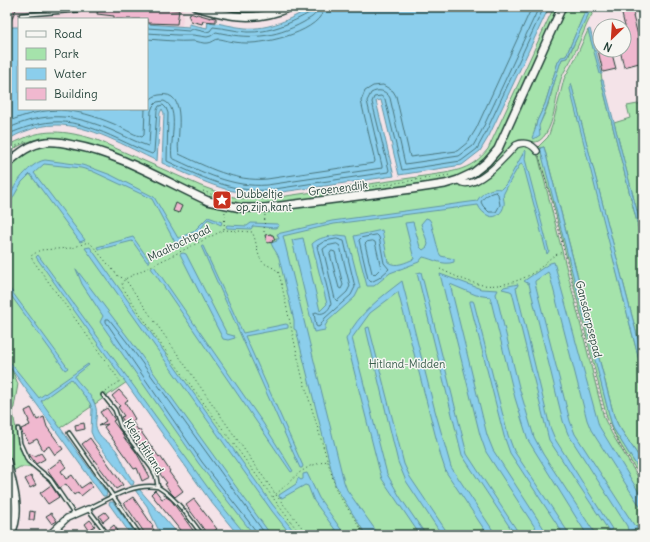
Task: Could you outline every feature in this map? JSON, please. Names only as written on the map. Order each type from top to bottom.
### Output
[{"type":"street","points":[[196,7],[226,15],[258,17],[274,14],[290,7]]},
{"type":"street","name":"Groenendijk","points":[[7,164],[16,155],[30,147],[47,142],[60,142],[102,152],[208,201],[253,209],[412,189],[458,180],[482,168],[498,149],[562,7]]},
{"type":"street","points":[[458,180],[461,183],[470,182],[485,175],[497,166],[519,143],[534,146],[537,151]]},
{"type":"street","points":[[7,460],[17,512],[16,521],[10,535]]},
{"type":"street","points":[[49,535],[58,525],[74,515],[88,509]]},
{"type":"lane","points":[[21,15],[79,10],[80,7]]},
{"type":"lane","name":"Klein Hitland","points":[[103,395],[115,410],[121,427],[151,467],[156,476],[158,487]]},
{"type":"lane","points":[[18,429],[20,443],[28,461],[50,479],[74,515]]},
{"type":"lane","points":[[69,433],[140,535]]},
{"type":"lane","name":"Klein Hitland","points":[[88,509],[114,496],[136,488],[143,486],[158,487],[166,491],[202,535]]},
{"type":"lane","points":[[88,509],[108,535]]},
{"type":"path","name":"Gansdorpsepad","points":[[537,151],[547,183],[605,417],[643,483]]},
{"type":"path","points":[[342,191],[450,175]]},
{"type":"path","points":[[264,232],[265,211]]},
{"type":"path","points":[[224,230],[225,216]]},
{"type":"path","name":"Maaltochtpad","points":[[125,279],[224,230],[252,232],[261,260],[264,264],[276,268],[279,272],[302,376],[337,492],[365,535]]},
{"type":"path","points":[[103,395],[120,381],[32,259],[32,256],[40,250],[72,248],[88,242],[118,276],[125,279],[276,495],[308,535]]},
{"type":"path","points":[[440,269],[482,285],[495,285],[522,279],[537,270],[554,255],[564,252]]},
{"type":"path","points":[[125,279],[122,283],[123,288],[157,339],[301,535]]},
{"type":"path","points":[[272,497],[299,473],[310,466],[328,461]]},
{"type":"shaded area","points":[[7,7],[177,7],[184,10],[181,35],[148,35],[148,18],[18,18],[18,36],[7,38]]},
{"type":"green space","points":[[554,7],[561,7],[499,143],[481,165],[461,176],[439,182],[268,206],[241,205],[225,203],[205,196],[128,159],[108,151],[67,140],[46,138],[33,140],[17,147],[7,159],[7,148],[18,141],[39,133],[68,133],[97,140],[201,186],[228,196],[246,199],[265,199],[458,170],[474,163],[488,149]]},
{"type":"green space","name":"Hitland-Midden","points":[[566,7],[587,7],[566,56],[562,59],[568,58],[583,23],[592,7],[597,7],[593,12],[577,48],[562,76],[551,123],[545,135],[537,142],[520,140],[515,142],[504,157],[518,147],[528,146],[536,152],[539,159],[604,418],[643,485],[643,535],[244,535],[207,491],[122,375],[127,382],[95,404],[93,400],[90,403],[91,407],[60,428],[7,360],[7,168],[16,157],[35,147],[59,143],[108,156],[187,193],[200,201],[285,209],[464,181],[496,156],[559,19]],"holes":[[[562,59],[545,114],[535,130],[558,62]]]},
{"type":"green space","points":[[241,8],[254,10],[262,9],[251,15],[226,12]]},
{"type":"green space","points":[[588,30],[592,44],[592,58],[596,58],[601,74],[601,80],[643,246],[643,358],[571,84],[570,85],[643,376],[643,463],[618,425],[614,416],[544,147],[540,148],[558,210],[613,428],[643,476],[643,481],[617,439],[607,418],[554,207],[537,150],[548,137],[564,79]]},
{"type":"green space","points":[[643,103],[643,234],[614,123],[630,118],[627,106]]},
{"type":"green space","points":[[7,363],[18,384],[13,413],[19,447],[31,467],[20,467],[13,471],[7,447]]},
{"type":"green space","points":[[7,490],[8,495],[13,497],[13,524],[7,535]]},
{"type":"water","points":[[312,7],[549,7],[489,136],[480,151],[462,165],[399,175],[381,100],[376,101],[394,176],[268,194],[240,193],[201,180],[162,163],[164,113],[162,109],[160,113],[157,161],[108,137],[81,128],[69,126],[52,125],[38,127],[20,133],[7,141],[7,31],[12,27],[18,27],[18,110],[148,110],[148,24],[189,27],[189,24],[207,28],[208,22],[254,28],[280,23]]},
{"type":"water","points":[[587,7],[592,7],[567,58],[562,59],[539,126],[540,135],[534,139],[532,138],[537,121],[545,104],[558,62],[561,57],[566,56]]},
{"type":"water","points":[[590,29],[592,45],[588,30]]},
{"type":"water","points":[[596,58],[598,58],[602,74],[600,74]]},
{"type":"water","points":[[601,80],[603,80],[643,234],[643,246]]},
{"type":"water","points":[[571,83],[643,358],[643,376],[570,89]]},
{"type":"water","points":[[544,147],[614,416],[618,425],[643,463],[643,476],[613,428],[540,148]]},
{"type":"water","points":[[525,150],[525,159],[549,251],[547,254],[523,164],[521,163],[504,193],[504,204],[502,210],[497,216],[494,217],[485,214],[478,205],[334,224],[283,236],[344,482],[347,490],[379,535],[366,535],[335,484],[296,330],[294,329],[294,320],[279,258],[271,243],[277,241],[276,239],[279,239],[277,234],[332,221],[477,201],[488,191],[501,189],[506,184]]},
{"type":"water","points":[[45,160],[82,165],[92,168],[111,175],[154,197],[178,238],[193,232],[208,217],[222,222],[221,225],[208,219],[198,233],[200,239],[193,235],[181,241],[182,246],[178,248],[152,199],[92,171],[81,168],[44,164],[34,173],[85,240],[80,242],[30,174],[22,182],[7,208],[11,194],[20,179],[38,162]]},
{"type":"water","points":[[426,218],[431,222],[439,253],[441,256],[454,259],[454,262],[442,263],[423,257],[419,262],[390,273],[374,286],[367,286],[354,236],[382,230],[388,262],[391,264],[401,264],[414,259],[405,223],[413,222],[420,247],[423,250],[428,244],[421,224]]},
{"type":"water","points":[[251,223],[278,224],[279,226],[275,228],[253,226],[251,229],[227,228],[226,226],[247,226]]},
{"type":"water","points":[[337,235],[347,236],[360,287],[355,297],[328,321],[325,326],[325,330],[314,332],[292,240],[303,238],[320,311],[327,304],[312,244],[320,239]]},
{"type":"water","points":[[133,237],[149,262],[147,262],[132,241],[101,249],[98,249],[97,247]]},
{"type":"water","points":[[201,246],[203,246],[243,333],[286,324],[288,325],[288,328],[245,336],[303,466],[302,468],[300,468]]},
{"type":"water","points":[[90,247],[272,504],[297,535],[291,535],[272,511],[85,248]]},
{"type":"water","points":[[180,254],[186,254],[227,334],[234,336],[235,338],[228,340],[223,339]]},
{"type":"water","points":[[38,255],[214,496],[246,535],[238,535],[211,502],[36,257]]},
{"type":"water","points":[[554,262],[599,426],[643,499],[643,511],[591,430],[587,420],[548,272],[535,281],[535,283],[570,421],[575,434],[634,525],[636,527],[643,524],[642,527],[629,531],[626,535],[623,535],[628,530],[627,526],[568,434],[563,421],[529,284],[524,281],[550,263]]},
{"type":"water","points":[[154,266],[263,423],[293,471],[291,472],[151,268]]},
{"type":"water","points":[[76,269],[130,340],[271,535],[254,535],[199,464],[100,322],[103,316],[82,284]]},
{"type":"water","points":[[421,272],[467,454],[520,535],[515,535],[462,455],[417,273]]},
{"type":"water","points":[[440,274],[481,289],[498,290],[496,294],[519,387],[534,437],[543,454],[596,535],[587,535],[528,440],[515,398],[490,297],[476,295],[450,284],[487,435],[493,450],[548,535],[540,535],[486,452],[480,435]]},
{"type":"water","points":[[402,281],[451,467],[496,535],[488,535],[446,472],[398,292],[370,313],[352,338],[387,474],[400,497],[426,535],[420,535],[382,479],[346,339],[357,321],[378,300]]},
{"type":"water","points":[[518,284],[516,288],[550,427],[555,439],[612,529],[609,531],[549,440],[512,292],[502,289],[504,287]]},
{"type":"water","points":[[7,285],[68,368],[65,370],[7,290]]},
{"type":"water","points":[[470,301],[473,301],[474,303],[508,435],[514,451],[570,535],[564,535],[510,453],[504,436]]},
{"type":"water","points":[[369,327],[404,464],[410,477],[449,535],[442,535],[406,481],[398,462],[367,333],[366,328]]},
{"type":"water","points":[[7,350],[9,361],[39,398],[88,364],[89,365],[75,376],[75,378],[95,404],[96,426],[98,432],[116,450],[134,482],[133,485],[131,485],[94,439],[91,432],[92,409],[90,403],[71,379],[41,401],[107,493],[106,496],[103,496],[7,363]]},
{"type":"water","points":[[307,473],[319,498],[345,535],[339,535],[314,501],[308,486],[305,485],[282,498],[279,497],[279,495],[296,484],[298,478],[301,480],[303,479],[303,474]]},
{"type":"water","points":[[139,489],[179,535],[161,535],[147,506],[135,490]]},
{"type":"water","points":[[110,502],[113,502],[137,535],[131,535],[109,504]]},
{"type":"building","points":[[7,7],[17,7],[7,29]]},
{"type":"building","points":[[98,7],[166,7],[166,9],[179,10],[177,24],[148,23],[148,18],[114,18],[114,16],[97,14]]},
{"type":"building","points":[[626,7],[632,7],[643,55],[643,62],[624,67],[622,58],[632,58],[632,18],[623,18],[621,10],[625,9]]},
{"type":"building","points":[[190,13],[216,18],[216,22],[203,21],[202,24],[191,21],[189,17]]},
{"type":"building","points":[[600,58],[613,58],[616,69],[603,72]]},
{"type":"building","points":[[176,203],[182,206],[179,213],[173,211]]},
{"type":"building","points":[[271,234],[275,240],[267,243],[265,235]]},
{"type":"building","points":[[119,390],[128,400],[125,402],[135,419],[132,421],[159,457],[160,456],[170,471],[169,472],[183,491],[175,497],[165,484],[167,483],[160,474],[161,472],[130,431],[129,432],[125,427],[127,426],[121,417],[124,416],[118,407],[120,406],[112,396]]},
{"type":"building","points":[[31,408],[37,420],[44,417],[47,427],[63,449],[55,455],[49,446],[43,450],[37,439],[29,443],[24,434],[23,435],[21,429],[30,425],[25,411]]},
{"type":"building","points":[[107,408],[115,420],[113,421],[136,452],[150,477],[142,481],[137,468],[134,469],[104,427],[108,424],[98,426],[106,421],[100,412]]},
{"type":"building","points":[[84,423],[85,429],[76,431],[75,425]]},
{"type":"building","points":[[90,438],[123,485],[116,489],[82,444]]},
{"type":"building","points":[[28,453],[35,456],[41,453],[45,459],[36,464]]},
{"type":"building","points":[[61,460],[66,467],[61,471],[66,479],[72,475],[81,488],[90,482],[92,487],[81,496],[78,492],[74,495],[66,484],[60,488],[47,470]]},
{"type":"building","points":[[31,476],[36,485],[30,488],[25,479]]},
{"type":"building","points":[[51,485],[59,497],[48,504],[40,493]]},
{"type":"building","points":[[155,490],[162,499],[166,497],[171,500],[195,533],[193,535],[184,535],[151,494]]},
{"type":"building","points":[[133,497],[153,526],[152,527],[157,535],[146,535],[124,503]]},
{"type":"building","points":[[194,499],[217,529],[208,535],[186,505]]},
{"type":"building","points":[[30,511],[35,512],[34,520],[29,520]]},
{"type":"building","points":[[105,512],[109,517],[103,522],[99,516]]},
{"type":"building","points":[[51,513],[57,521],[52,524],[46,516]]},
{"type":"building","points":[[90,520],[95,526],[89,530],[85,524]]},
{"type":"building","points":[[114,525],[118,531],[112,535],[108,530]]},
{"type":"place","name":"Dubbeltje op zijn kant","points":[[222,200]]}]
